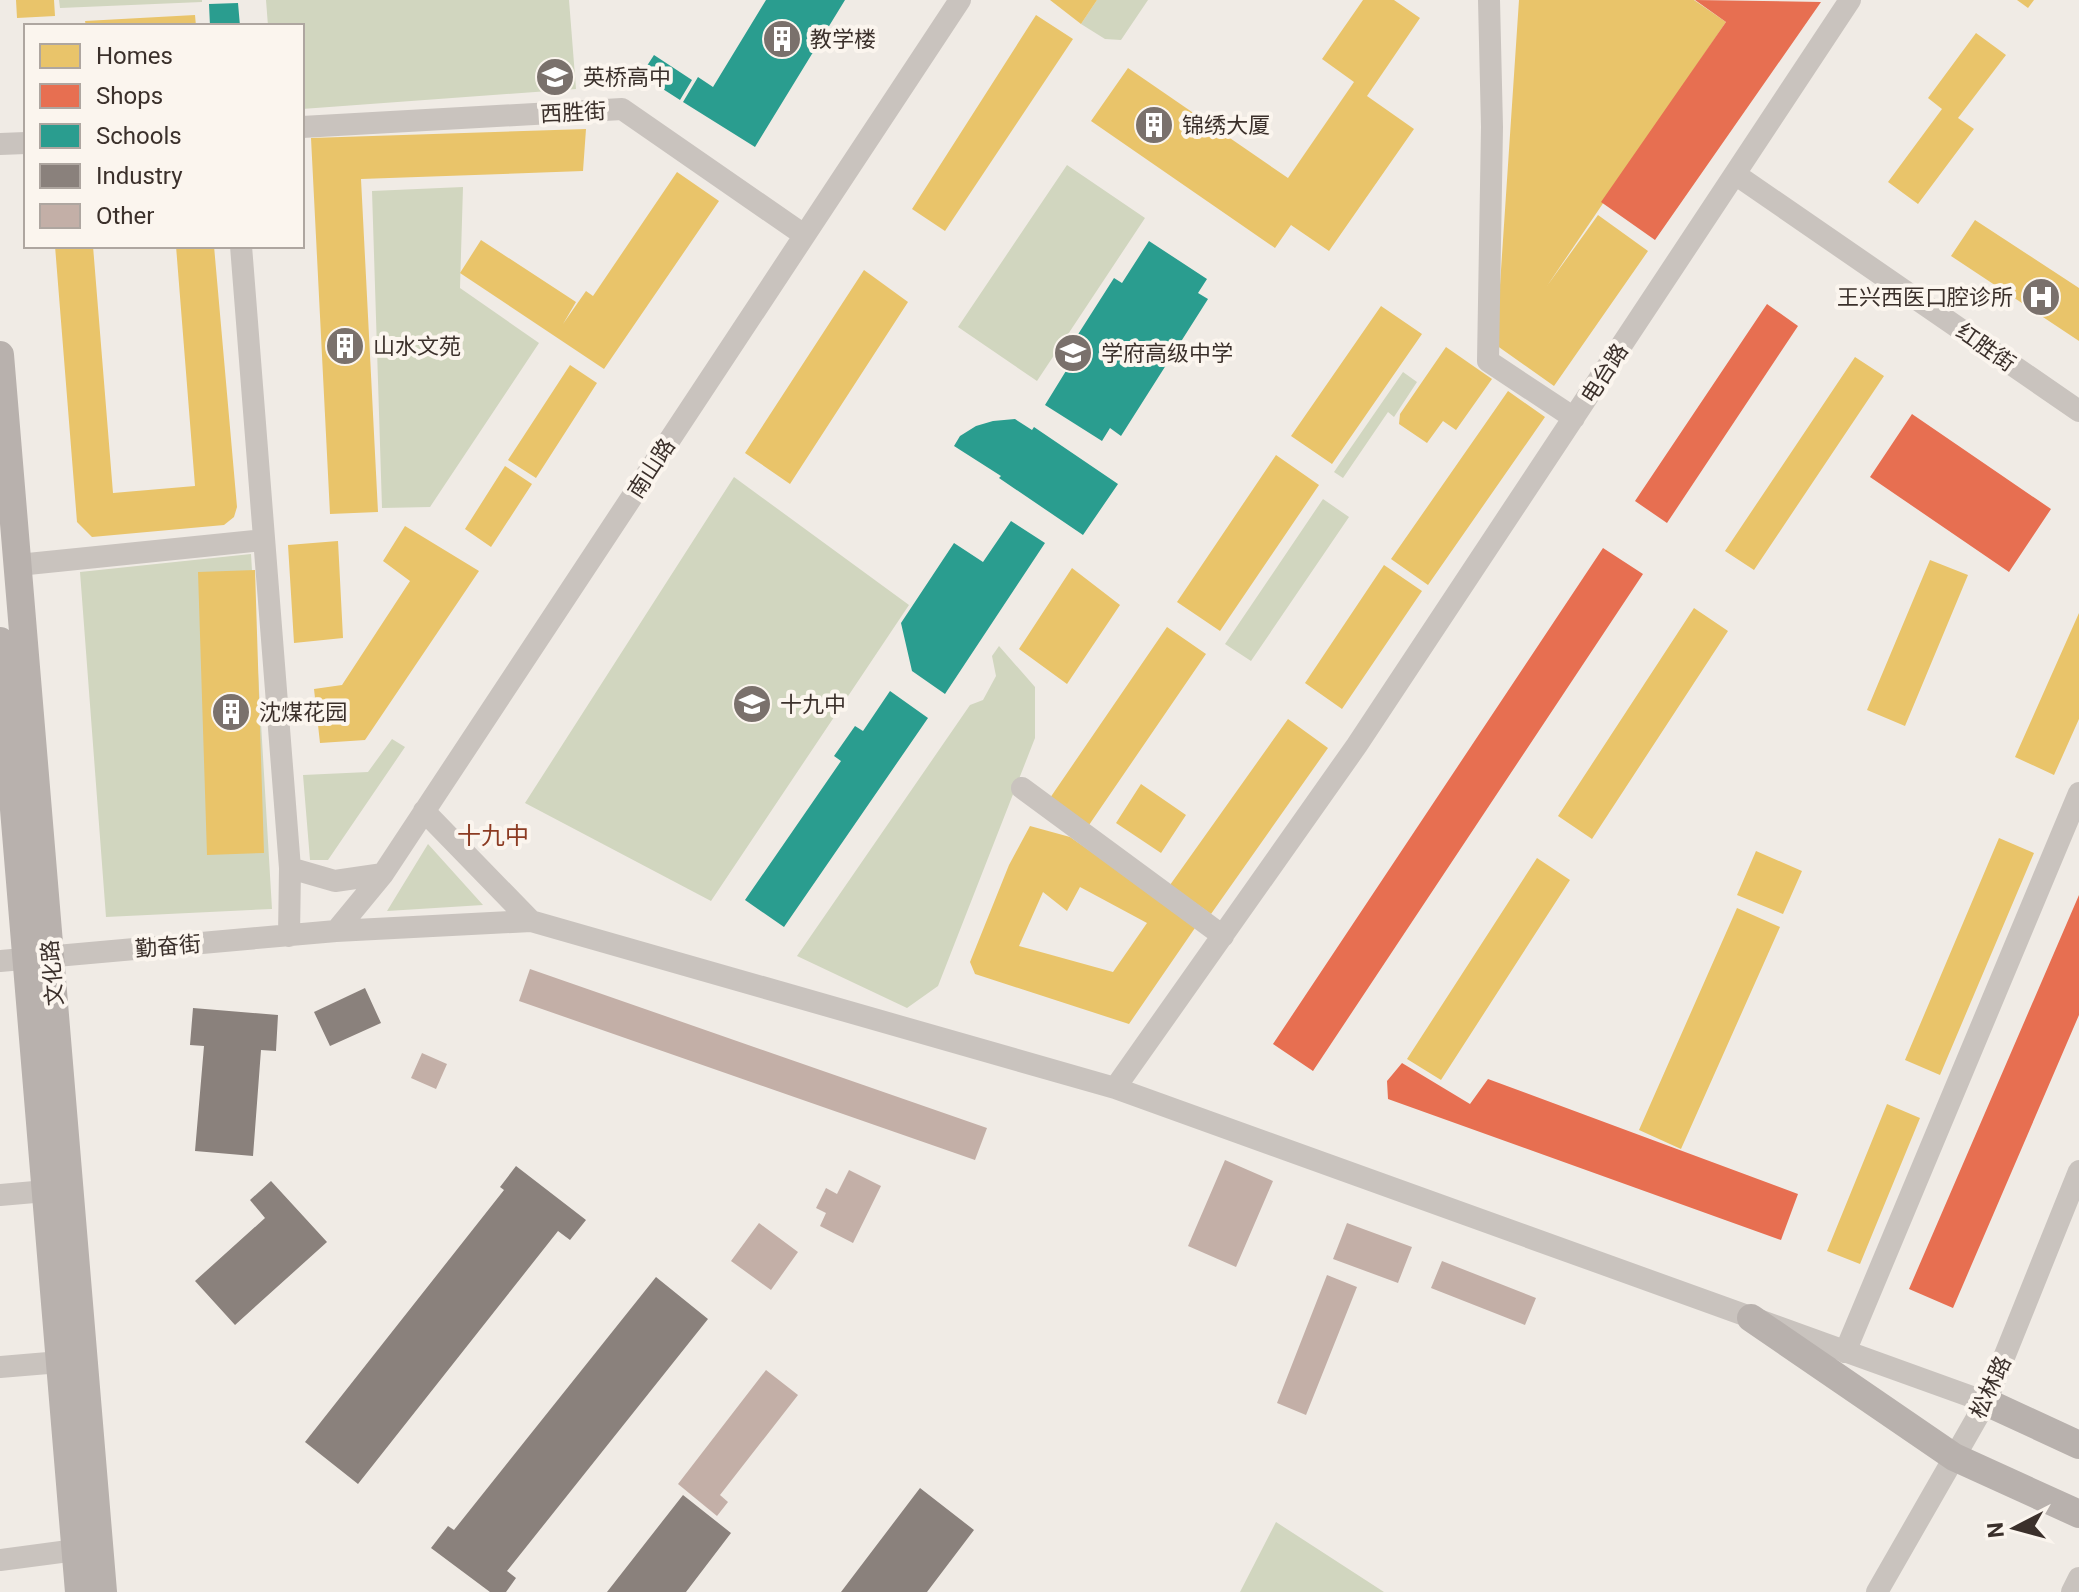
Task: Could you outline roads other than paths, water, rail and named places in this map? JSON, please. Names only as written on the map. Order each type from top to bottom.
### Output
[{"type":"main road","name":"文化路","points":[[0,355],[18,565],[26,959],[103,1592]]},
{"type":"main road","name":"文化路","points":[[1,654],[79,1592]]},
{"type":"main road","points":[[1751,1318],[1954,1457],[2079,1514]]},
{"type":"main road","points":[[1986,1402],[2079,1445]]},
{"type":"street","name":"南山路","points":[[336,931],[383,874],[960,0]]},
{"type":"street","points":[[1489,0],[1492,127],[1488,361],[1574,418]]},
{"type":"street","name":"电台路","points":[[1115,1088],[1357,745],[1847,1]]},
{"type":"street","name":"西胜街","points":[[304,127],[622,109],[804,235]]},
{"type":"street","points":[[0,144],[24,143]]},
{"type":"street","name":"红胜街","points":[[1735,174],[2079,411]]},
{"type":"street","points":[[241,248],[290,868],[289,936]]},
{"type":"street","points":[[18,565],[264,540]]},
{"type":"street","points":[[1022,788],[1223,936]]},
{"type":"street","points":[[1845,1352],[2073,822],[2079,793]]},
{"type":"street","points":[[424,811],[531,921],[1115,1088],[1986,1402]]},
{"type":"street","points":[[290,868],[335,881],[383,874]]},
{"type":"street","name":"勤奋街","points":[[26,959],[336,931],[531,921]]},
{"type":"street","name":"松林路","points":[[1877,1592],[1986,1402],[2079,1171]]},
{"type":"street","points":[[0,1195],[46,1191]]},
{"type":"street","points":[[0,1367],[60,1362]]},
{"type":"street","points":[[0,1560],[76,1550]]},
{"type":"street","points":[[2072,1592],[2079,1578]]},
{"type":"place","name":"教学楼","points":[[782,39]]},
{"type":"place","name":"英桥高中","points":[[555,77]]},
{"type":"place","name":"锦绣大厦","points":[[1154,125]]},
{"type":"place","name":"王兴西医口腔诊所","points":[[2041,297]]},
{"type":"place","name":"山水文苑","points":[[345,346]]},
{"type":"place","name":"学府高级中学","points":[[1073,353]]},
{"type":"place","name":"十九中","points":[[752,704]]},
{"type":"place","name":"沈煤花园","points":[[231,712]]},
{"type":"district","name":"十九中","points":[[493,836]]}]
